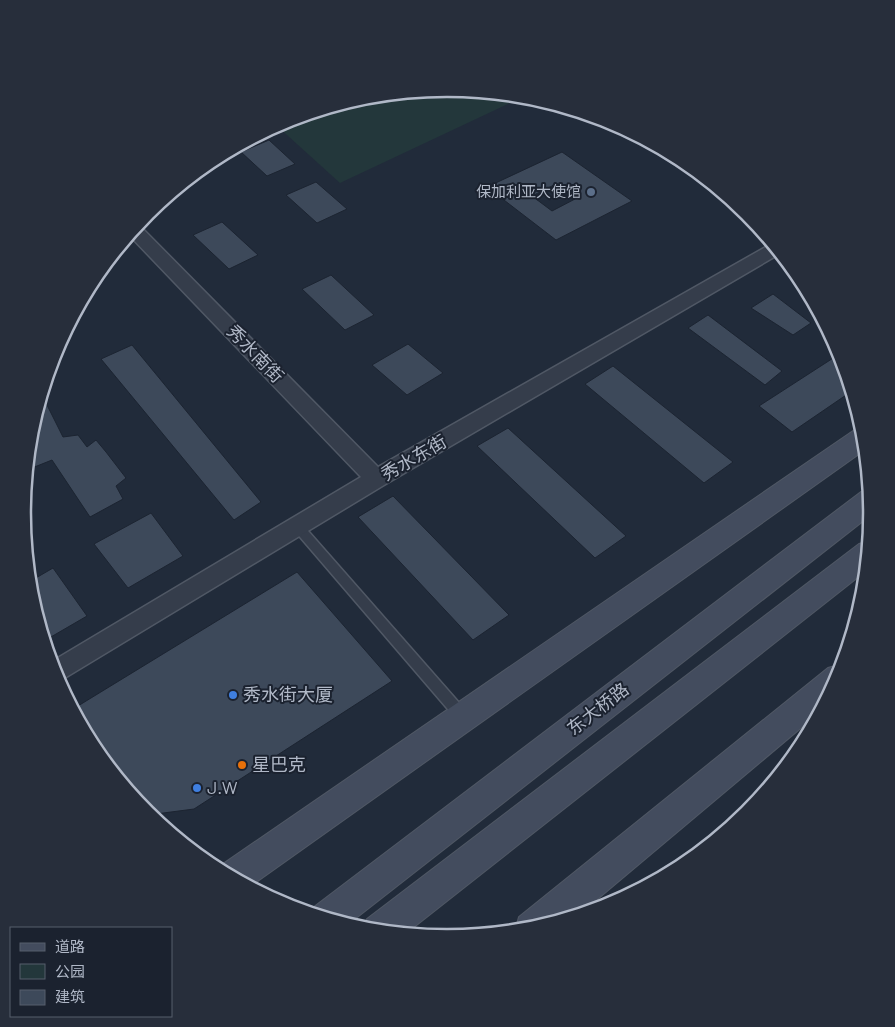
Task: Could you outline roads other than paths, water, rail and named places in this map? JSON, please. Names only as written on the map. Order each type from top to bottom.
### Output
[{"type":"main road","points":[[238,874],[857,441]]},
{"type":"main road","name":"东大桥路","points":[[325,911],[864,506]]},
{"type":"main road","points":[[389,925],[861,558]]},
{"type":"main road","points":[[547,918],[824,691]]},
{"type":"street","name":"秀水南街","points":[[139,234],[376,479]]},
{"type":"street","name":"秀水东街","points":[[61,669],[376,479],[771,252]]},
{"type":"lane","points":[[298,527],[463,717]]},
{"type":"place","name":"保加利亚大使馆","points":[[591,192]]},
{"type":"place","name":"秀水街大厦","points":[[233,695]]},
{"type":"place","name":"星巴克","points":[[242,765]]},
{"type":"place","name":"J.W","points":[[197,788]]}]
